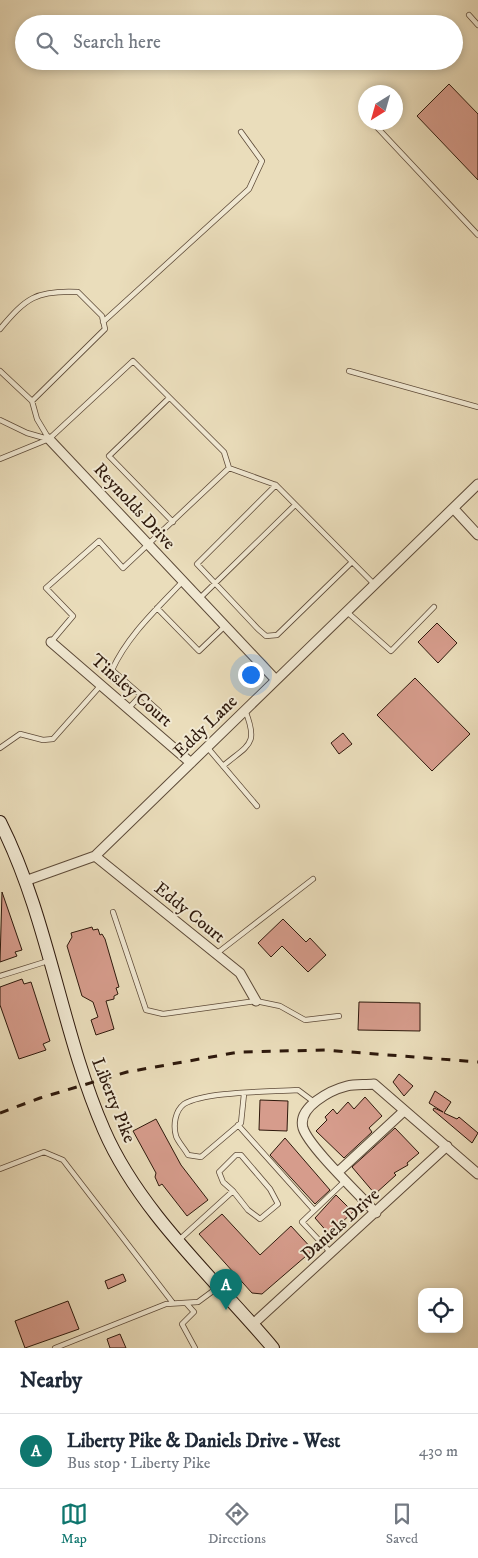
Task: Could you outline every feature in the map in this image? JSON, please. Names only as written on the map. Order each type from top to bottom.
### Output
[{"type":"street","name":"Reynolds Drive","points":[[49,439],[276,680]]},
{"type":"street","name":"Eddy Lane","points":[[25,881],[95,856],[478,484]]},
{"type":"street","points":[[454,509],[478,536]]},
{"type":"street","name":"Tinsley Court","points":[[51,642],[191,763]]},
{"type":"street","name":"Liberty Pike","points":[[0,822],[25,881],[86,1083],[105,1132],[139,1192],[273,1348]]},
{"type":"street","name":"Eddy Court","points":[[95,856],[240,973],[256,1001]]},
{"type":"street","points":[[376,1213],[310,1142],[303,1127],[303,1117],[314,1102],[347,1086],[374,1084],[478,1174]]},
{"type":"street","points":[[338,1172],[404,1110]]},
{"type":"street","name":"Daniels Drive","points":[[253,1324],[447,1146]]},
{"type":"lane","points":[[469,15],[478,25]]},
{"type":"lane","points":[[380,130],[478,235]]},
{"type":"lane","points":[[103,322],[249,189],[262,162],[241,132]]},
{"type":"lane","points":[[0,329],[22,303],[52,290],[78,292],[102,316],[105,329],[32,401]]},
{"type":"lane","points":[[0,459],[49,439],[133,361],[224,452],[229,468]]},
{"type":"lane","points":[[0,371],[32,401],[37,419],[49,439]]},
{"type":"lane","points":[[349,371],[478,407]]},
{"type":"lane","points":[[169,398],[109,456],[173,522]]},
{"type":"lane","points":[[0,420],[27,433],[49,439]]},
{"type":"lane","points":[[229,468],[276,485],[375,585]]},
{"type":"lane","points":[[51,642],[73,616],[46,588],[98,541],[123,568],[149,546],[229,468]]},
{"type":"lane","points":[[276,485],[197,564],[258,629],[266,636],[278,635],[352,562]]},
{"type":"lane","points":[[200,599],[295,505]]},
{"type":"lane","points":[[159,711],[112,670],[122,649],[183,581]]},
{"type":"lane","points":[[347,612],[391,650],[434,606]]},
{"type":"lane","points":[[158,608],[199,651],[225,626]]},
{"type":"lane","points":[[0,748],[20,734],[43,740],[53,739],[101,686]]},
{"type":"lane","points":[[128,709],[141,695]]},
{"type":"lane","points":[[223,766],[250,743],[253,730],[245,710]]},
{"type":"lane","points":[[207,747],[257,806]]},
{"type":"lane","points":[[216,954],[313,879]]},
{"type":"lane","points":[[113,912],[146,1010],[163,1014],[256,1001],[280,1006],[305,1020],[339,1016]]},
{"type":"lane","points":[[0,976],[49,960]]},
{"type":"lane","points":[[244,1094],[241,1123],[201,1157],[188,1155],[176,1136],[174,1124],[176,1114],[184,1104],[207,1096],[298,1090],[314,1102]]},
{"type":"lane","points":[[238,1125],[314,1210]]},
{"type":"lane","points":[[0,1169],[44,1152],[63,1160],[173,1303]]},
{"type":"lane","points":[[236,1155],[241,1155],[270,1189],[278,1204],[260,1219],[248,1210],[233,1191],[223,1182],[218,1172],[236,1155]]},
{"type":"lane","points":[[331,1253],[302,1222],[346,1180]]},
{"type":"lane","points":[[179,1240],[233,1191]]},
{"type":"lane","points":[[54,1348],[166,1304],[186,1303],[203,1299],[219,1286]]},
{"type":"lane","points":[[186,1303],[194,1312],[182,1324],[195,1348]]},
{"type":"building","points":[[449,84],[478,114],[478,180],[417,116]]},
{"type":"building","points":[[437,623],[457,643],[438,663],[418,642]]},
{"type":"building","points":[[415,678],[470,734],[432,771],[377,715]]},
{"type":"building","points":[[343,733],[352,744],[339,754],[331,743]]},
{"type":"building","points":[[2,892],[22,950],[15,952],[17,956],[0,962]]},
{"type":"building","points":[[283,919],[306,942],[310,938],[326,955],[308,972],[282,946],[271,957],[258,943]]},
{"type":"building","points":[[92,927],[93,930],[98,929],[100,935],[102,934],[105,939],[119,987],[116,988],[118,994],[114,996],[114,999],[106,1001],[114,1029],[96,1035],[91,1020],[98,1017],[93,1002],[82,996],[67,946],[72,937],[71,933]]},
{"type":"building","points":[[22,979],[24,984],[31,982],[50,1041],[43,1044],[46,1050],[19,1059],[0,1005],[0,987]]},
{"type":"building","points":[[359,1002],[420,1003],[420,1031],[358,1030]]},
{"type":"building","points":[[399,1074],[413,1086],[404,1096],[393,1082]]},
{"type":"building","points":[[435,1091],[451,1102],[444,1113],[457,1119],[459,1117],[478,1133],[472,1143],[433,1110],[434,1108],[443,1112],[429,1103]]},
{"type":"building","points":[[365,1097],[382,1116],[369,1128],[372,1132],[344,1158],[316,1131],[327,1120],[325,1117],[333,1109],[337,1114],[348,1102],[354,1109]]},
{"type":"building","points":[[260,1100],[288,1101],[287,1131],[259,1130]]},
{"type":"building","points":[[156,1119],[181,1165],[208,1200],[187,1216],[162,1184],[159,1186],[155,1177],[156,1173],[133,1131]]},
{"type":"building","points":[[395,1128],[419,1153],[407,1163],[408,1165],[394,1173],[396,1175],[375,1194],[352,1167]]},
{"type":"building","points":[[285,1138],[330,1190],[315,1204],[270,1155]]},
{"type":"building","points":[[336,1195],[353,1212],[329,1234],[315,1218]]},
{"type":"building","points":[[222,1214],[260,1255],[291,1226],[313,1250],[262,1294],[252,1293],[199,1234]]},
{"type":"building","points":[[123,1274],[126,1281],[108,1289],[105,1281]]},
{"type":"building","points":[[68,1301],[79,1329],[25,1348],[15,1321]]},
{"type":"building","points":[[120,1334],[126,1348],[110,1348],[107,1339]]},
{"type":"railway","points":[[0,1113],[40,1098],[127,1072],[239,1052],[325,1050],[478,1062]]},
{"type":"place","name":"Liberty Pike & Daniels Drive - West","points":[[226,1310]]}]
